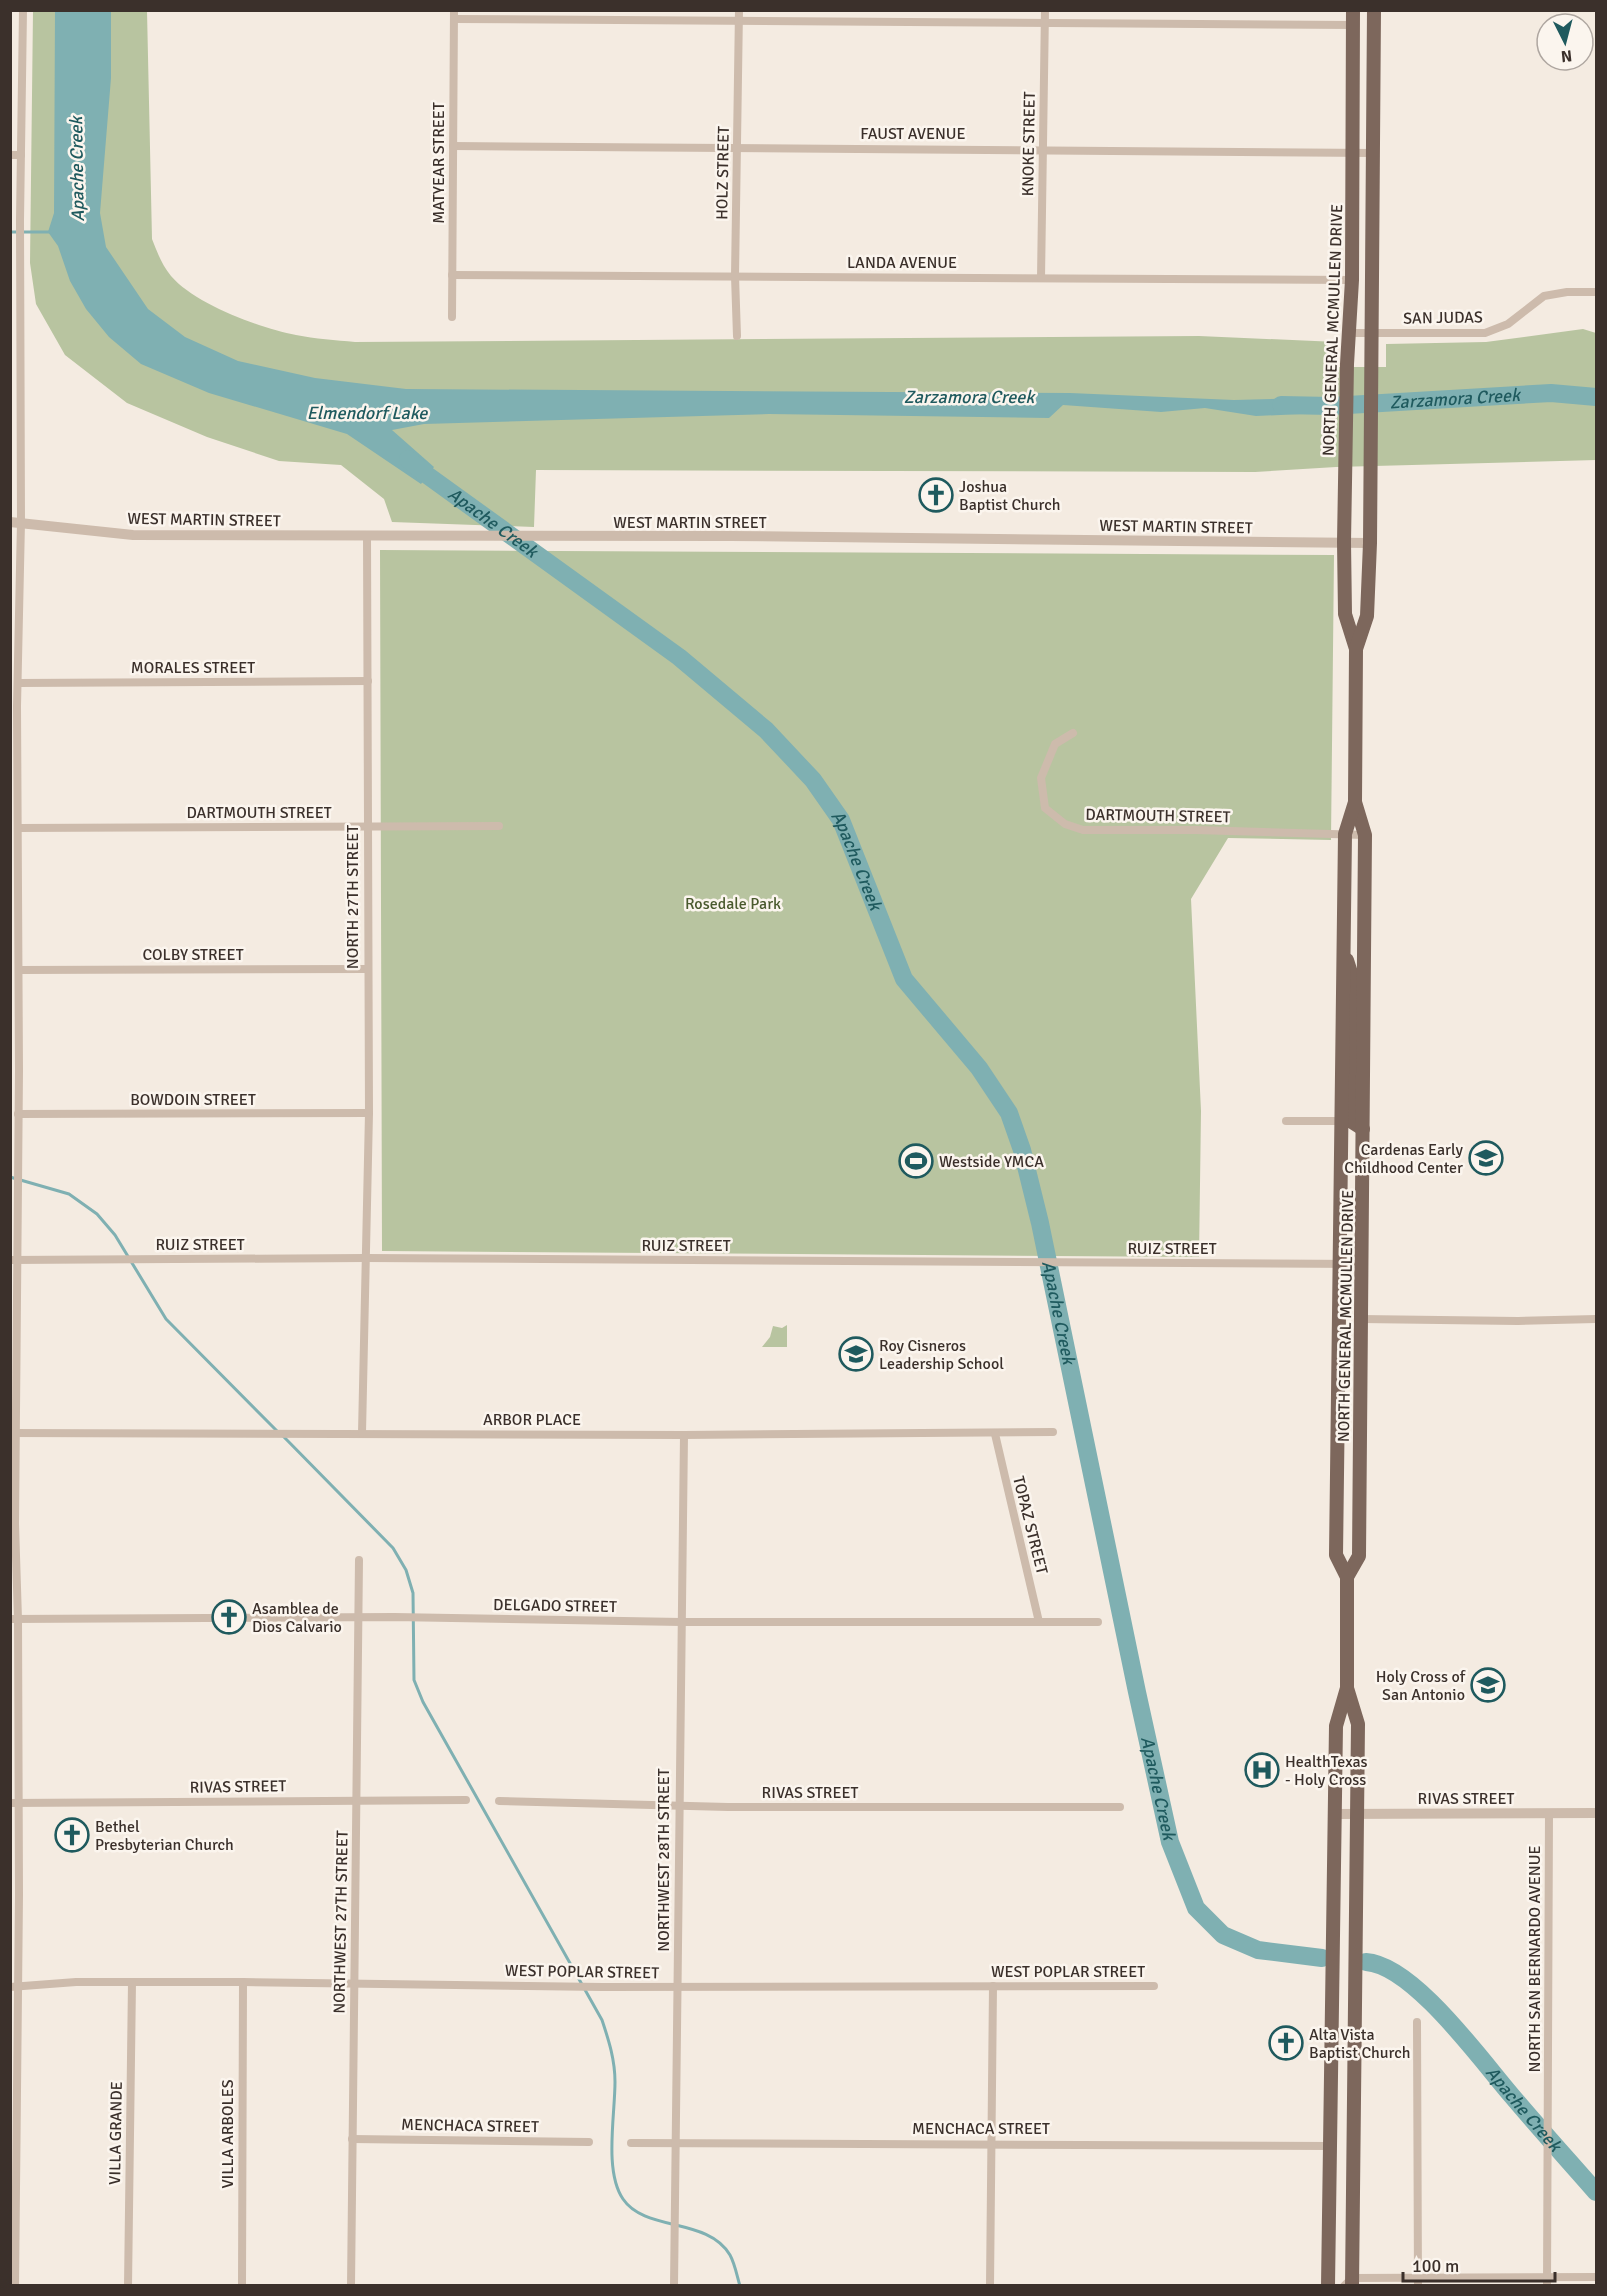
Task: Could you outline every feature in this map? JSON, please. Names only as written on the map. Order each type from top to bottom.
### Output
[{"type":"main road","name":"NORTH GENERAL MCMULLEN DRIVE","points":[[1353,10],[1352,280],[1347,364],[1344,542],[1345,614],[1356,649]]},
{"type":"main road","name":"NORTH GENERAL MCMULLEN DRIVE","points":[[1328,2286],[1336,1726],[1347,1688],[1347,1578],[1336,1555],[1342,947],[1345,834],[1354,802],[1356,649],[1367,616],[1370,543],[1374,10]]},
{"type":"main road","name":"NORTH GENERAL MCMULLEN DRIVE","points":[[1347,1578],[1359,1556],[1362,1264],[1365,835],[1354,802]]},
{"type":"main road","points":[[1342,947],[1353,979],[1353,1122],[1363,1129]]},
{"type":"main road","name":"NORTH GENERAL MCMULLEN DRIVE","points":[[1347,1688],[1358,1725],[1349,2283]]},
{"type":"street","points":[[15,2286],[13,1433],[14,1261],[18,1194],[18,1114],[15,1071],[19,970],[15,889],[18,828],[14,706],[18,683],[15,339],[20,241],[23,10]]},
{"type":"street","name":"HOLZ STREET","points":[[736,336],[739,10]]},
{"type":"street","name":"KNOKE STREET","points":[[1041,278],[1045,10]]},
{"type":"street","points":[[454,15],[739,22],[1353,25]]},
{"type":"street","name":"MATYEAR STREET","points":[[452,317],[454,15]]},
{"type":"street","name":"FAUST AVENUE","points":[[453,146],[1373,153]]},
{"type":"street","points":[[10,155],[21,155]]},
{"type":"street","name":"LANDA AVENUE","points":[[452,275],[1352,280]]},
{"type":"street","name":"SAN JUDAS","points":[[1350,333],[1485,333],[1508,324],[1544,296],[1567,292],[1596,292]]},
{"type":"street","name":"WEST MARTIN STREET","points":[[16,522],[134,535],[469,535],[1370,543]]},
{"type":"street","name":"NORTH 27TH STREET","points":[[365,1258],[369,1113],[367,535]]},
{"type":"street","name":"MORALES STREET","points":[[18,683],[368,681]]},
{"type":"street","name":"DARTMOUTH STREET","points":[[1073,733],[1055,744],[1041,778],[1045,808],[1065,824],[1083,830],[1196,830],[1365,835]]},
{"type":"street","name":"DARTMOUTH STREET","points":[[18,828],[500,826]]},
{"type":"street","name":"COLBY STREET","points":[[19,970],[367,969]]},
{"type":"street","name":"BOWDOIN STREET","points":[[18,1114],[369,1113]]},
{"type":"street","points":[[1286,1121],[1340,1121]]},
{"type":"street","points":[[362,1433],[365,1258]]},
{"type":"street","name":"RUIZ STREET","points":[[14,1261],[365,1258],[1362,1264]]},
{"type":"street","points":[[1361,1319],[1596,1319]]},
{"type":"street","name":"ARBOR PLACE","points":[[13,1433],[684,1435],[1053,1432]]},
{"type":"street","name":"TOPAZ STREET","points":[[995,1434],[1039,1622]]},
{"type":"street","name":"NORTHWEST 28TH STREET","points":[[674,2286],[684,1435]]},
{"type":"street","name":"NORTHWEST 27TH STREET","points":[[351,2286],[359,1560]]},
{"type":"street","name":"DELGADO STREET","points":[[14,1619],[429,1617],[681,1622],[1098,1622]]},
{"type":"street","name":"RIVAS STREET","points":[[14,1803],[466,1800]]},
{"type":"street","name":"RIVAS STREET","points":[[499,1801],[678,1806],[1120,1807]]},
{"type":"street","name":"NORTH SAN BERNARDO AVENUE","points":[[1547,2281],[1549,1813]]},
{"type":"street","name":"RIVAS STREET","points":[[1335,1814],[1596,1813]]},
{"type":"street","name":"WEST POPLAR STREET","points":[[13,1986],[76,1982],[354,1983],[603,1988],[1154,1986]]},
{"type":"street","name":"VILLA GRANDE","points":[[128,2286],[132,1982]]},
{"type":"street","name":"VILLA ARBOLES","points":[[242,2286],[243,1982]]},
{"type":"street","points":[[990,2286],[993,1986]]},
{"type":"street","points":[[1417,2022],[1418,2281]]},
{"type":"street","name":"MENCHACA STREET","points":[[352,2139],[589,2142]]},
{"type":"street","name":"MENCHACA STREET","points":[[631,2143],[1330,2146]]},
{"type":"street","points":[[1349,2283],[1547,2281],[1596,2277]]},
{"type":"green space","points":[[33,11],[147,11],[152,239],[156,249],[171,276],[195,296],[247,321],[281,332],[311,338],[355,342],[1199,336],[1337,342],[1337,367],[1386,367],[1386,344],[1486,342],[1583,329],[1596,333],[1596,460],[1336,467],[1255,472],[536,470],[534,527],[392,522],[384,499],[341,465],[279,461],[207,437],[127,403],[65,355],[36,304],[30,263]]},
{"type":"green space","name":"Rosedale Park","points":[[380,550],[1334,555],[1331,840],[1228,838],[1191,899],[1201,1111],[1199,1257],[382,1251]]},
{"type":"green space","points":[[787,1325],[787,1347],[762,1347],[770,1337],[773,1326],[782,1328]]},
{"type":"water","name":"Elmendorf Lake","points":[[55,11],[111,11],[111,78],[100,213],[106,247],[148,309],[185,337],[238,361],[315,378],[406,389],[1070,393],[1234,400],[1304,398],[1305,405],[1301,414],[1256,416],[1205,408],[1161,412],[1063,405],[1049,418],[769,414],[424,424],[392,430],[434,467],[421,484],[347,434],[209,393],[141,364],[109,337],[86,309],[70,281],[58,246],[48,232],[54,213]]},
{"type":"waterway","points":[[10,232],[51,232]]},
{"type":"waterway","name":"Zarzamora Creek","points":[[1281,405],[1331,406],[1551,393],[1596,397]]},
{"type":"waterway","name":"Apache Creek","points":[[408,459],[679,657],[766,730],[813,780],[841,820],[904,979],[979,1068],[1009,1113],[1022,1150],[1040,1223],[1170,1842],[1196,1908],[1223,1935],[1258,1950],[1322,1958]]},
{"type":"waterway","points":[[10,1177],[69,1194],[97,1214],[115,1235],[166,1319],[278,1432]]},
{"type":"waterway","points":[[283,1436],[393,1548],[406,1570],[413,1593],[414,1680],[423,1702],[602,2020],[614,2066],[612,2159],[617,2187],[623,2199],[633,2209],[646,2216],[692,2229],[720,2243],[732,2259],[740,2286]]},
{"type":"waterway","name":"Apache Creek","points":[[1366,1962],[1384,1967],[1425,1996],[1465,2039],[1596,2192]]},
{"type":"place","name":"Joshua Baptist Church","points":[[936,495]]},
{"type":"place","name":"Cardenas Early Childhood Center","points":[[1486,1158]]},
{"type":"place","name":"Westside YMCA","points":[[916,1161]]},
{"type":"place","name":"Roy Cisneros Leadership School","points":[[856,1354]]},
{"type":"place","name":"Asamblea de Dios Calvario","points":[[229,1617]]},
{"type":"place","name":"Holy Cross of San Antonio","points":[[1488,1685]]},
{"type":"place","name":"HealthTexas - Holy Cross","points":[[1262,1770]]},
{"type":"place","name":"Bethel Presbyterian Church","points":[[72,1835]]},
{"type":"place","name":"Alta Vista Baptist Church","points":[[1286,2043]]}]
